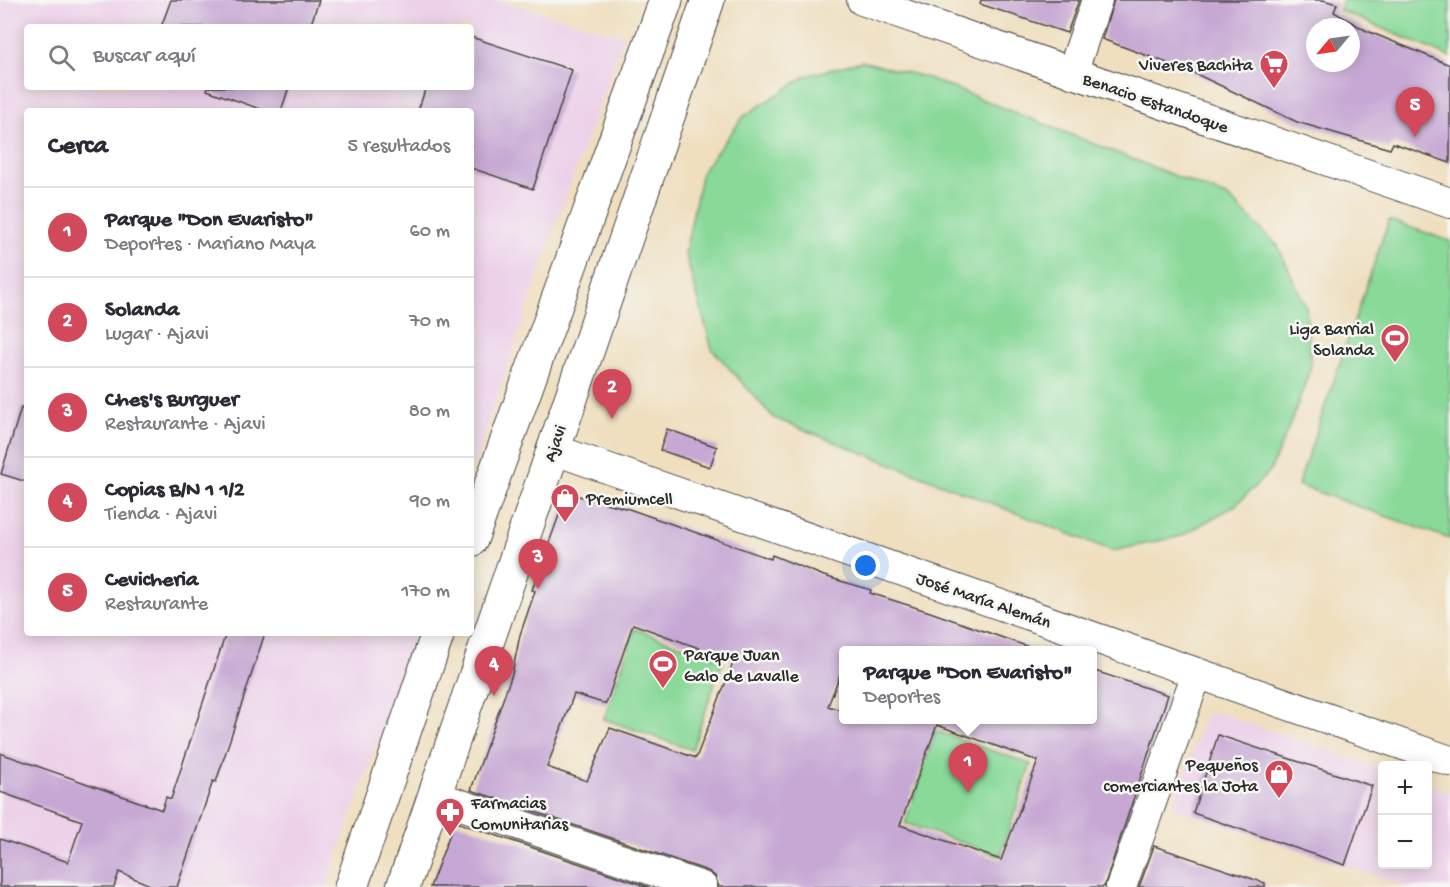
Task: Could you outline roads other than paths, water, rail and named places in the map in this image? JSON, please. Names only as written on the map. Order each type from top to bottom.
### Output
[{"type":"street","points":[[474,532],[666,0]]},
{"type":"street","name":"Ajavi","points":[[403,887],[708,0]]},
{"type":"street","name":"Benacio Estandoque","points":[[862,0],[1450,203]]},
{"type":"street","points":[[1072,73],[1097,0]]},
{"type":"street","name":"José María Alemán","points":[[552,449],[1450,761]]},
{"type":"street","points":[[351,887],[437,636]]},
{"type":"street","points":[[1121,887],[1197,673]]},
{"type":"street","points":[[435,796],[702,887]]},
{"type":"place","name":"Viveres Bachita","points":[[1274,90]]},
{"type":"place","name":"Cevicheria","points":[[1415,137]]},
{"type":"place","name":"Liga Barrial Solanda","points":[[1395,364]]},
{"type":"place","name":"Solanda","points":[[612,419]]},
{"type":"place","name":"Premiumcell","points":[[565,524]]},
{"type":"place","name":"Ches's Burguer","points":[[538,589]]},
{"type":"place","name":"Parque Juan Galo de Lavalle","points":[[663,690]]},
{"type":"place","name":"Copias B/N 1 1/2","points":[[494,696]]},
{"type":"place","name":"Parque \"Don Evaristo\"","points":[[968,793]]},
{"type":"place","name":"Pequeños comerciantes la Jota","points":[[1279,800]]},
{"type":"place","name":"Farmacias Comunitarias","points":[[450,838]]}]
